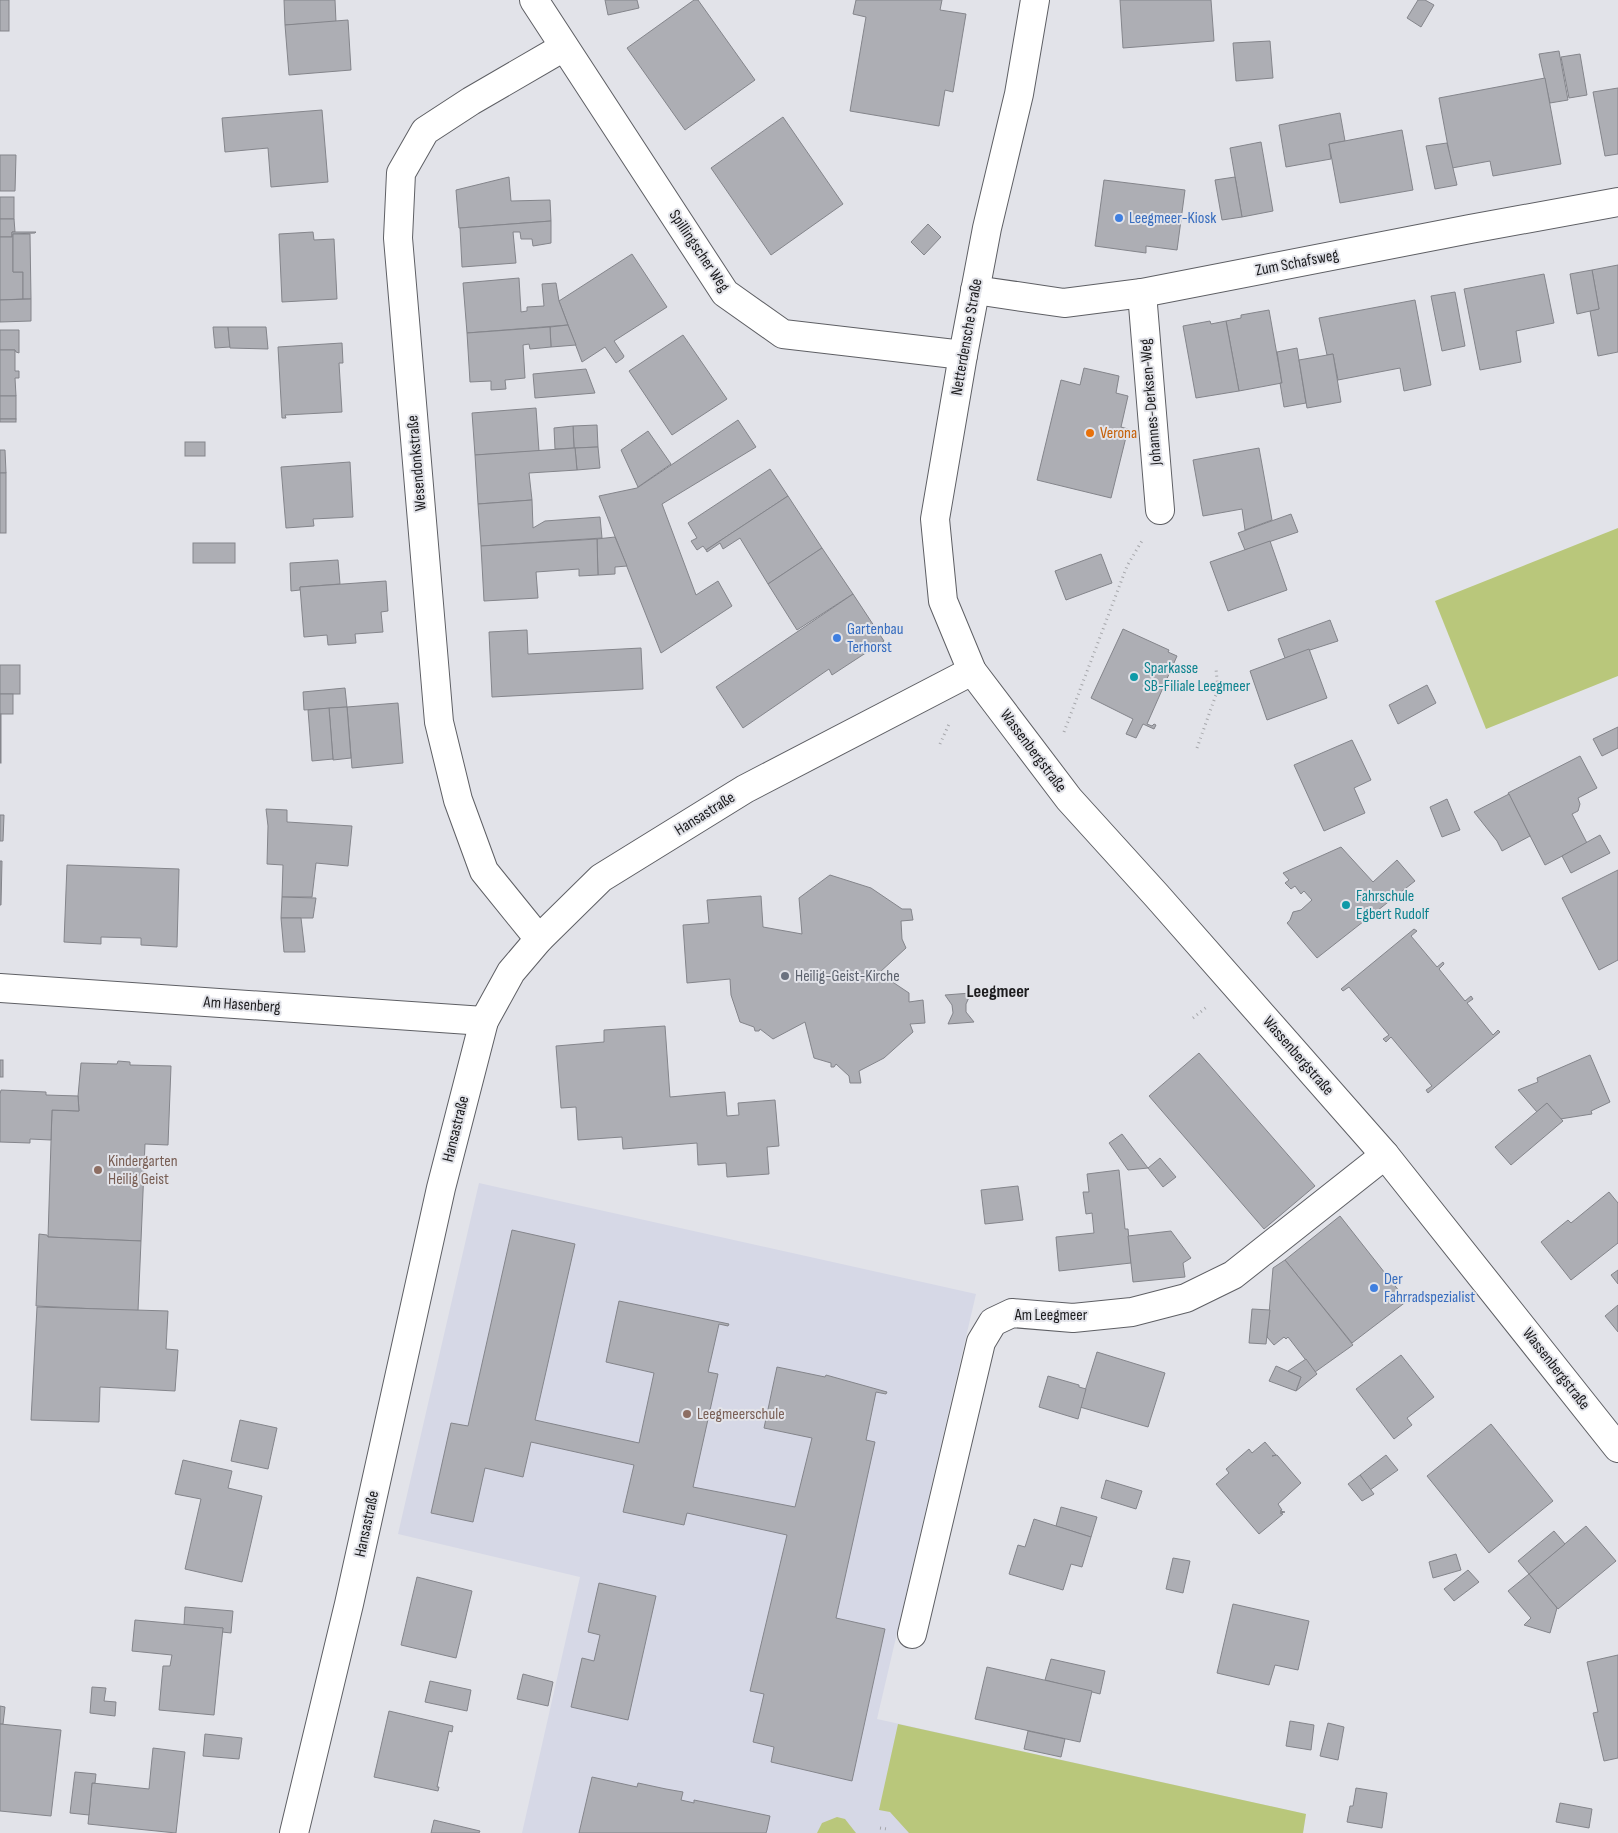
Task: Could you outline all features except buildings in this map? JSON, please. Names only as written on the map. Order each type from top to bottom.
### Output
[{"type":"street","name":"Spillingscher Weg","points":[[534,0],[725,293],[783,334],[963,355]]},
{"type":"street","name":"Netterdensche Straße","points":[[972,671],[943,601],[935,519],[975,290],[987,228],[1019,94],[1034,0]]},
{"type":"street","name":"Wesendonkstraße","points":[[539,939],[484,871],[458,800],[439,722],[398,238],[400,173],[426,131],[471,101],[564,47]]},
{"type":"street","name":"Zum Schafsweg","points":[[975,290],[1064,303],[1142,293],[1618,202]]},
{"type":"street","name":"Johannes-Derksen-Weg","points":[[1142,293],[1160,510]]},
{"type":"street","name":"Hansastraße","points":[[294,1833],[349,1604],[441,1188],[484,1021],[510,972],[539,939],[601,878],[745,789],[972,671]]},
{"type":"street","name":"Wassenbergstraße","points":[[972,671],[1069,799],[1385,1155],[1618,1448]]},
{"type":"street","name":"Am Hasenberg","points":[[0,988],[484,1021]]},
{"type":"street","name":"Am Leegmeer","points":[[912,1634],[980,1342],[993,1322],[1012,1313],[1073,1318],[1132,1312],[1186,1298],[1233,1275],[1385,1155]]},
{"type":"path","points":[[1049,773],[1127,566],[1160,510]]},
{"type":"path","points":[[1197,748],[1218,689],[1216,669]]},
{"type":"path","points":[[880,1828],[887,1829]]},
{"type":"shaded area","name":"Leegmeerschule","points":[[479,1183],[976,1294],[877,1719],[1306,1814],[1303,1833],[522,1833],[580,1577],[398,1534]]},
{"type":"green space","points":[[1618,528],[1618,676],[1486,729],[1435,601]]},
{"type":"green space","points":[[898,1724],[1306,1814],[1303,1833],[909,1833],[890,1812],[879,1810]]},
{"type":"green space","points":[[837,1817],[845,1819],[856,1833],[817,1833],[822,1823]]},
{"type":"place","name":"Leegmeer-Kiosk","points":[[1119,218]]},
{"type":"place","name":"Verona","points":[[1090,433]]},
{"type":"place","name":"Gartenbau Terhorst","points":[[837,638]]},
{"type":"place","name":"Sparkasse SB-Filiale Leegmeer","points":[[1134,677]]},
{"type":"place","name":"Fahrschule Egbert Rudolf","points":[[1346,905]]},
{"type":"place","name":"Heilig-Geist-Kirche","points":[[785,976]]},
{"type":"place","name":"Kindergarten Heilig Geist","points":[[98,1170]]},
{"type":"place","name":"Der Fahrradspezialist","points":[[1374,1288]]},
{"type":"place","name":"Leegmeerschule","points":[[687,1414]]},
{"type":"district","name":"Leegmeer","points":[[998,991]]}]
